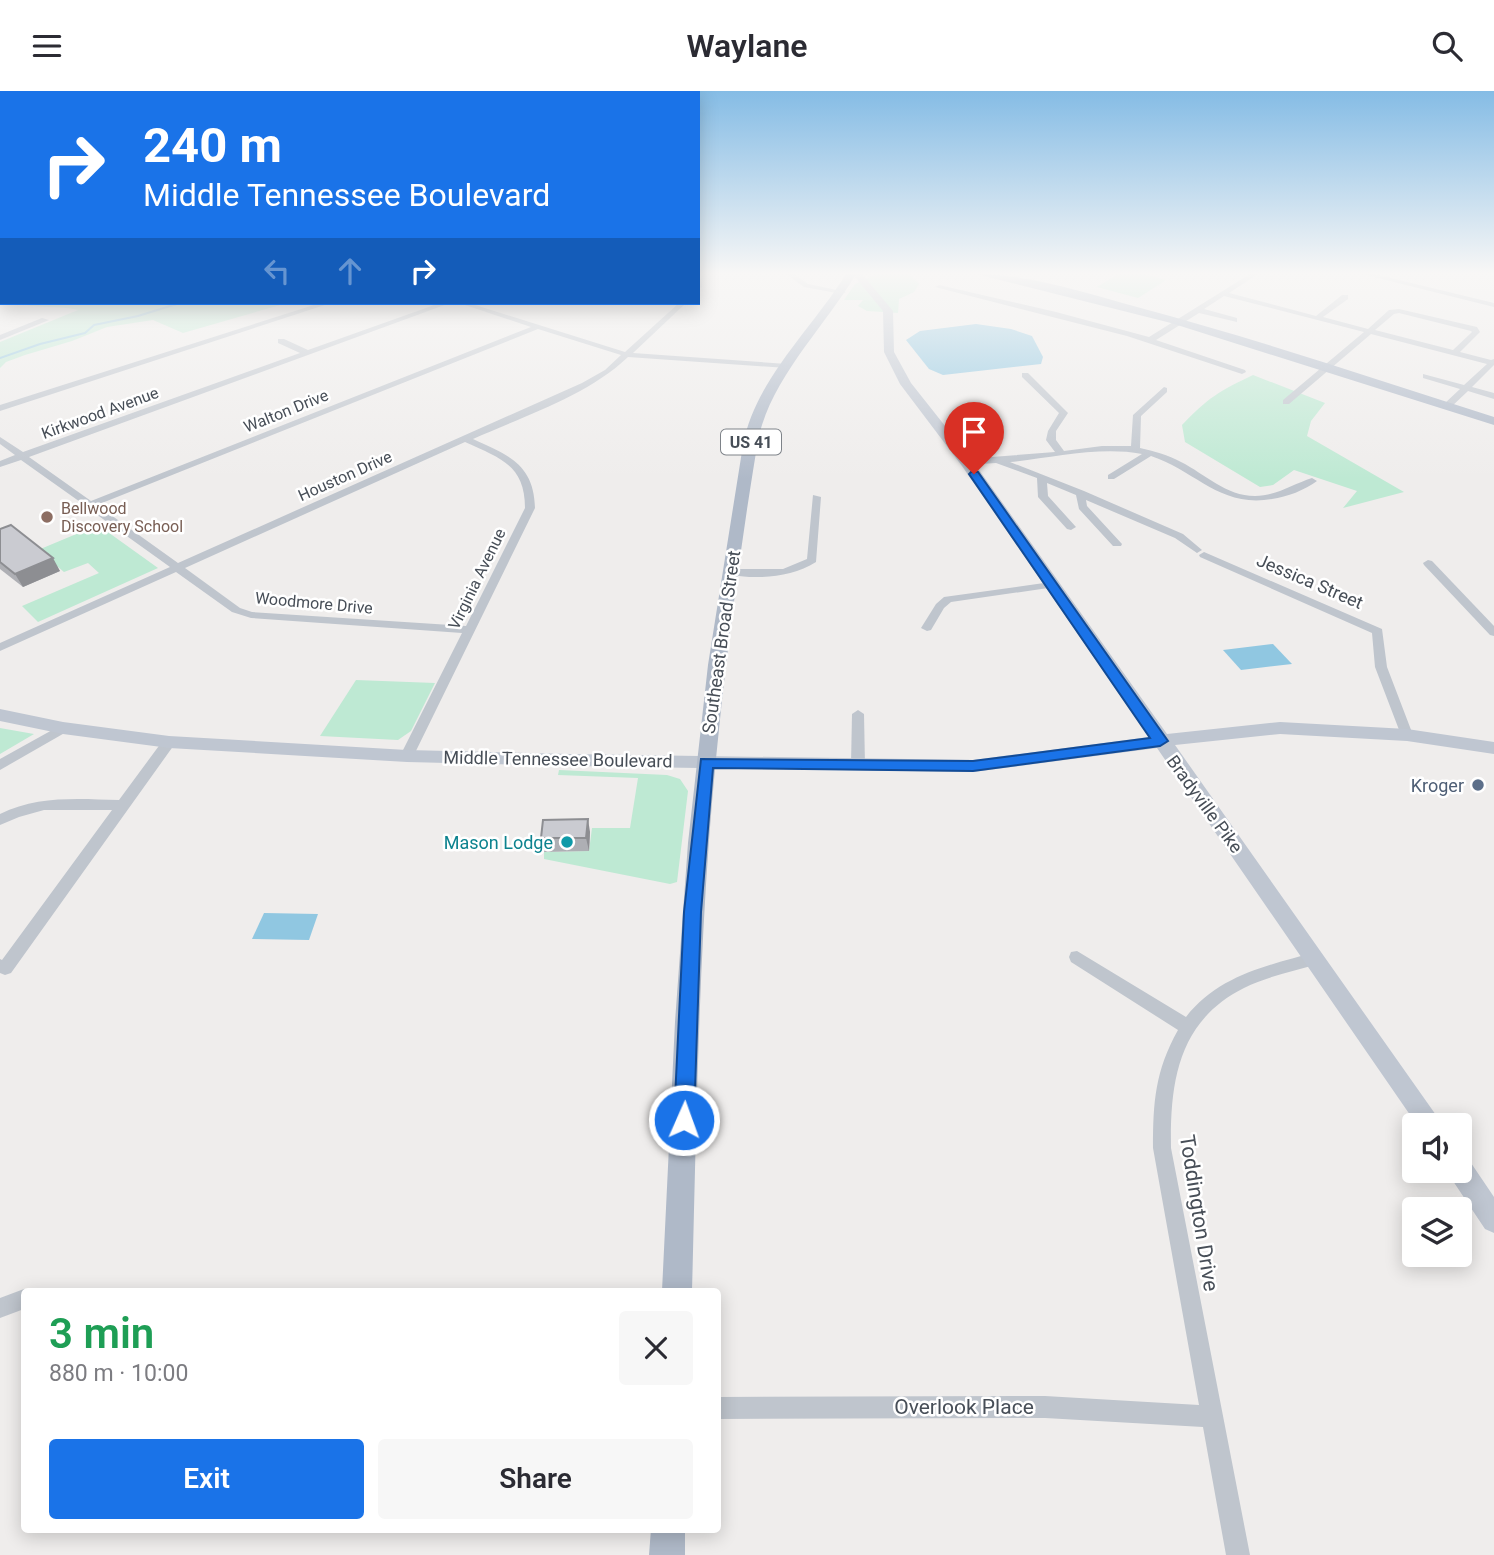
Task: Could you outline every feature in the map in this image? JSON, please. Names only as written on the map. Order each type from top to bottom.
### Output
[{"type":"main road","name":"Southeast Broad Street","points":[[677,1288],[692,912],[715,671],[754,429],[764,403],[805,342]]},
{"type":"main road","name":"Bradyville Pike","points":[[889,342],[893,362],[906,384],[966,462],[1422,1113]]},
{"type":"main road","points":[[1238,342],[1494,428]]},
{"type":"main road","points":[[1324,370],[1494,421]]},
{"type":"main road","name":"Middle Tennessee Boulevard","points":[[0,715],[64,729],[169,742],[407,756],[973,766],[1280,728],[1407,735],[1494,748]]},
{"type":"main road","points":[[1469,1183],[1494,1220]]},
{"type":"main road","points":[[667,1555],[668,1533]]},
{"type":"street","points":[[0,408],[205,342]]},
{"type":"street","points":[[284,342],[307,353]]},
{"type":"street","name":"Kirkwood Avenue","points":[[0,464],[337,342]]},
{"type":"street","name":"Walton Drive","points":[[88,506],[499,342]]},
{"type":"street","points":[[584,342],[628,355],[787,366]]},
{"type":"street","name":"Houston Drive","points":[[0,647],[585,385],[608,372],[640,342]]},
{"type":"street","points":[[1157,342],[1242,372]]},
{"type":"street","points":[[1286,402],[1357,342]]},
{"type":"street","points":[[1414,342],[1493,362],[1469,388],[1447,406]]},
{"type":"street","points":[[1455,353],[1466,342]]},
{"type":"street","points":[[1026,375],[1064,412],[1052,431],[1051,440],[1062,454]]},
{"type":"street","points":[[1426,376],[1494,396]]},
{"type":"street","points":[[1135,449],[1137,415],[1164,390]]},
{"type":"street","name":"Virginia Avenue","points":[[407,756],[530,508],[531,491],[521,471],[509,459],[466,439]]},
{"type":"street","name":"Woodmore Drive","points":[[0,440],[88,506],[236,610],[251,615],[470,630]]},
{"type":"street","points":[[966,462],[1062,454],[1107,447],[1135,449],[1150,453],[1241,499],[1253,501],[1294,491],[1312,481]]},
{"type":"street","points":[[1111,477],[1150,453]]},
{"type":"street","name":"Jessica Street","points":[[992,460],[1042,477],[1163,529],[1200,553],[1378,631],[1381,667],[1407,735]]},
{"type":"street","points":[[1042,477],[1043,497],[1071,527]]},
{"type":"street","points":[[1081,493],[1082,507],[1117,544]]},
{"type":"street","points":[[730,572],[778,573],[804,566],[812,560],[816,497]]},
{"type":"street","points":[[1428,563],[1494,633]]},
{"type":"street","points":[[927,628],[948,599],[1051,585]]},
{"type":"street","points":[[858,714],[858,765]]},
{"type":"street","points":[[0,765],[64,729]]},
{"type":"street","points":[[0,966],[5,968],[169,742]]},
{"type":"street","points":[[0,820],[33,806],[63,803],[121,805]]},
{"type":"street","points":[[1077,957],[1189,1028]]},
{"type":"street","name":"Toddington Drive","points":[[1238,1555],[1162,1148],[1163,1095],[1170,1065],[1189,1028],[1229,988],[1315,958]]},
{"type":"street","points":[[0,1308],[21,1300]]},
{"type":"street","name":"Overlook Place","points":[[721,1408],[1045,1407],[1211,1417]]},
{"type":"green space","points":[[0,342],[68,342],[6,362],[0,368]]},
{"type":"green space","points":[[1253,375],[1325,403],[1311,421],[1307,436],[1404,492],[1343,508],[1357,491],[1294,470],[1273,485],[1260,487],[1185,442],[1182,425],[1191,416],[1214,396]]},
{"type":"green space","points":[[98,525],[158,568],[38,622],[22,606],[99,573],[88,563],[64,572],[38,550]]},
{"type":"green space","points":[[356,680],[435,683],[411,731],[398,740],[320,736]]},
{"type":"green space","points":[[0,728],[34,734],[0,754]]},
{"type":"green space","points":[[559,770],[667,775],[680,779],[688,791],[677,882],[670,884],[544,859],[544,852],[589,851],[592,828],[630,828],[638,778],[558,775]]},
{"type":"water","points":[[908,342],[1035,342],[1043,357],[1041,364],[943,375],[929,369]]},
{"type":"water","points":[[1273,644],[1292,664],[1241,670],[1223,650]]},
{"type":"water","points":[[264,913],[318,914],[309,940],[252,939]]},
{"type":"building","points":[[11,525],[53,558],[15,574],[0,562],[0,529]]},
{"type":"building","points":[[588,819],[586,838],[541,838],[543,820]]},
{"type":"waterway","points":[[0,358],[47,342]]},
{"type":"place","name":"Bellwood Discovery School","points":[[47,517]]},
{"type":"place","name":"Kroger","points":[[1478,785]]},
{"type":"place","name":"Mason Lodge","points":[[567,842]]},
{"type":"route","points":[[684,1120],[692,912],[706,762],[973,766],[1160,741],[974,474]]}]
